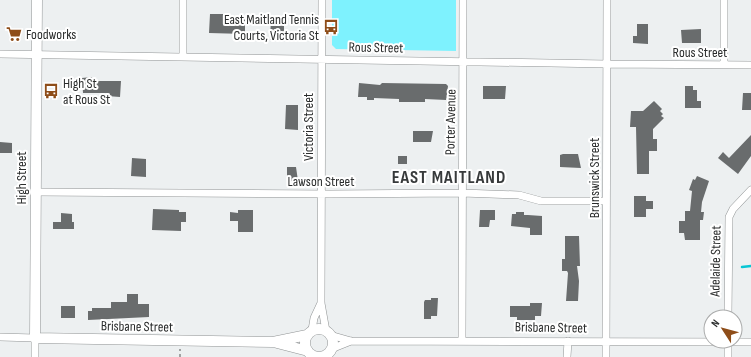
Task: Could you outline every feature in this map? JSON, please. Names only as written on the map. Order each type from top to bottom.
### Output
[{"type":"main road","name":"High Street","points":[[35,338],[37,0]]},
{"type":"main road","points":[[320,329],[328,333],[332,344],[329,353],[320,356],[311,354],[305,343],[310,333],[320,329]]},
{"type":"main road","name":"Brisbane Street","points":[[35,338],[273,342],[310,333]]},
{"type":"main road","name":"Brisbane Street","points":[[273,342],[311,354]]},
{"type":"street","points":[[183,0],[183,57]]},
{"type":"street","name":"Victoria Street","points":[[322,0],[321,303],[328,333]]},
{"type":"street","name":"Porter Avenue","points":[[462,0],[464,61],[462,340]]},
{"type":"street","name":"Brunswick Street","points":[[606,357],[608,0]]},
{"type":"street","points":[[724,0],[724,65]]},
{"type":"street","name":"Rous Street","points":[[0,54],[751,65]]},
{"type":"street","name":"Adelaide Street","points":[[728,309],[729,217],[733,209],[751,190]]},
{"type":"street","name":"Lawson Street","points":[[35,192],[321,194],[462,193],[519,195],[541,201],[606,201]]},
{"type":"street","name":"Victoria Street","points":[[310,333],[314,318],[321,303]]},
{"type":"street","name":"Brisbane Street","points":[[328,333],[351,341],[462,340],[703,342]]},
{"type":"street","name":"Brisbane Street","points":[[0,338],[35,338]]},
{"type":"street","name":"High Street","points":[[35,338],[35,357]]},
{"type":"street","name":"Brisbane Street","points":[[329,353],[351,341]]},
{"type":"street","points":[[567,357],[568,341]]},
{"type":"shaded area","points":[[332,0],[456,0],[456,51],[336,49],[332,45]]},
{"type":"building","points":[[210,14],[223,14],[223,18],[245,18],[245,34],[209,33]]},
{"type":"building","points":[[271,17],[284,17],[284,40],[270,40]]},
{"type":"building","points":[[637,24],[648,24],[648,44],[633,43],[633,36],[637,36]]},
{"type":"building","points":[[701,29],[701,43],[682,43],[681,30]]},
{"type":"building","points":[[92,77],[92,81],[121,81],[120,97],[107,96],[108,93],[83,93],[82,78]]},
{"type":"building","points":[[359,83],[380,85],[382,83],[446,84],[448,86],[446,100],[425,99],[425,102],[399,102],[399,99],[374,98],[374,100],[367,100],[367,97],[358,97]]},
{"type":"building","points":[[483,86],[506,86],[505,99],[483,99]]},
{"type":"building","points":[[685,86],[693,86],[693,90],[697,90],[697,101],[701,101],[701,108],[685,108]]},
{"type":"building","points":[[743,93],[751,93],[751,110],[742,110]]},
{"type":"building","points":[[654,101],[662,109],[660,111],[663,114],[661,116],[664,118],[653,129],[653,139],[657,139],[657,151],[649,151],[649,174],[637,174],[636,127],[630,127],[631,111],[643,111]]},
{"type":"building","points":[[286,105],[298,105],[298,130],[285,129]]},
{"type":"building","points":[[413,131],[433,131],[431,142],[413,142]]},
{"type":"building","points":[[751,135],[751,156],[738,174],[718,158],[723,152],[729,158]]},
{"type":"building","points":[[0,142],[12,143],[12,153],[0,153]]},
{"type":"building","points":[[578,154],[581,168],[560,167],[560,155]]},
{"type":"building","points":[[398,156],[407,156],[407,164],[398,164]]},
{"type":"building","points":[[132,158],[146,159],[146,177],[131,176]]},
{"type":"building","points":[[287,167],[296,167],[298,181],[287,181]]},
{"type":"building","points":[[697,176],[709,181],[702,202],[701,212],[704,212],[703,220],[700,220],[700,240],[685,240],[684,233],[679,233],[679,221],[685,221],[685,211],[690,211],[692,191],[689,190],[693,179],[695,180]]},
{"type":"building","points":[[634,196],[646,196],[646,201],[653,201],[653,209],[646,209],[646,217],[634,217]]},
{"type":"building","points":[[153,209],[179,210],[179,212],[186,212],[186,222],[181,222],[181,231],[152,230]]},
{"type":"building","points":[[238,210],[253,210],[253,232],[238,232],[238,221],[230,221],[230,212],[238,213]]},
{"type":"building","points":[[480,210],[495,210],[495,220],[490,220],[489,227],[479,227]]},
{"type":"building","points":[[516,212],[524,212],[524,215],[542,216],[542,235],[530,235],[530,228],[511,226],[512,214],[516,214]]},
{"type":"building","points":[[61,213],[72,214],[74,229],[53,229],[53,222],[61,222]]},
{"type":"building","points":[[565,236],[579,236],[580,266],[577,266],[579,281],[578,301],[566,301],[568,273],[567,271],[562,271],[562,259],[565,259]]},
{"type":"building","points":[[127,294],[138,294],[138,304],[149,304],[149,317],[88,320],[88,311],[92,311],[92,308],[111,308],[111,302],[127,302]]},
{"type":"building","points":[[431,298],[438,298],[437,316],[431,316],[431,319],[424,319],[424,302],[425,300],[431,300]]},
{"type":"building","points":[[530,303],[542,303],[541,316],[535,316],[535,320],[517,320],[517,317],[510,317],[510,306],[530,306]]},
{"type":"building","points":[[61,306],[75,306],[75,318],[61,318]]},
{"type":"waterway","points":[[742,267],[751,266]]},
{"type":"place","name":"East Maitland Tennis Courts, Victoria St","points":[[331,27]]},
{"type":"place","name":"Foodworks","points":[[14,34]]},
{"type":"place","name":"High St at Rous St","points":[[51,91]]},
{"type":"district","name":"EAST MAITLAND","points":[[449,177]]}]
